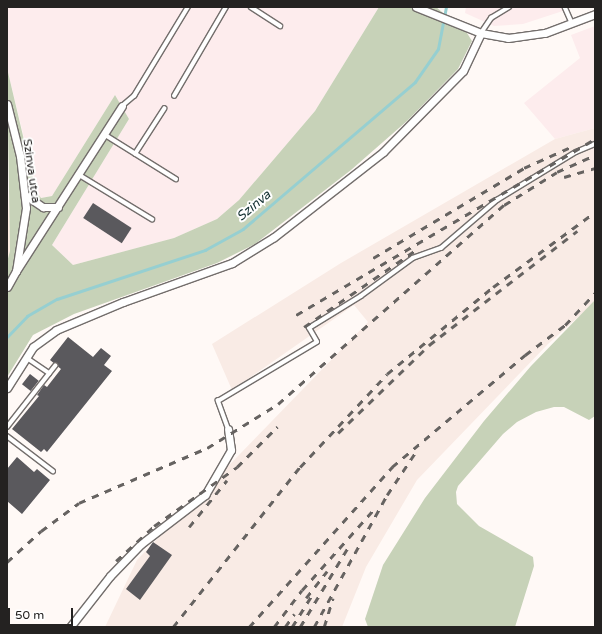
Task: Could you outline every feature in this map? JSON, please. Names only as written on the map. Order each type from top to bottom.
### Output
[{"type":"street","points":[[416,7],[482,33],[508,38],[526,37],[572,23],[595,14]]},
{"type":"street","points":[[7,388],[26,356],[40,341],[70,322],[232,263],[274,237],[383,152],[463,71],[482,33]]},
{"type":"street","points":[[16,272],[122,106]]},
{"type":"street","name":"Szinva utca","points":[[7,107],[20,156],[25,195],[23,234],[16,272],[8,284]]},
{"type":"street","points":[[25,195],[43,207],[58,207]]},
{"type":"street","points":[[70,627],[110,576],[141,544],[205,495],[231,450],[228,429]]},
{"type":"lane","points":[[122,106],[134,96],[188,7]]},
{"type":"lane","points":[[174,96],[226,7]]},
{"type":"lane","points":[[251,7],[280,26]]},
{"type":"lane","points":[[482,33],[491,18],[509,7]]},
{"type":"lane","points":[[565,7],[572,23]]},
{"type":"lane","points":[[135,154],[164,109]]},
{"type":"lane","points":[[103,134],[176,179]]},
{"type":"lane","points":[[228,429],[218,401],[317,342],[309,328],[361,296],[413,258],[441,248],[497,200],[576,152],[595,144]]},
{"type":"lane","points":[[78,174],[152,219]]},
{"type":"lane","points":[[26,356],[49,373]]},
{"type":"lane","points":[[7,426],[55,366]]},
{"type":"lane","points":[[7,436],[52,471]]},
{"type":"shaded area","points":[[7,7],[379,7],[315,111],[239,200],[217,219],[174,238],[73,265],[52,245],[129,119],[115,95],[52,196],[41,198],[38,195],[7,68]]},
{"type":"shaded area","points":[[466,7],[575,7],[523,24],[494,26],[465,13]]},
{"type":"shaded area","points":[[595,26],[595,128],[555,139],[524,103],[580,58],[571,35]]},
{"type":"shaded area","points":[[595,128],[595,302],[548,344],[417,480],[366,567],[342,627],[105,627],[137,560],[368,322],[354,305],[232,390],[212,344],[341,263],[555,139]]},
{"type":"shaded area","points":[[7,158],[10,251],[7,262]]},
{"type":"green space","points":[[379,7],[436,7],[467,33],[472,41],[458,69],[407,121],[351,170],[255,244],[217,263],[74,314],[33,335],[7,377],[7,262],[10,251],[7,68],[36,191],[41,198],[52,196],[115,95],[129,119],[52,245],[73,265],[174,238],[217,219],[239,200],[315,111]]},
{"type":"green space","points":[[595,300],[595,416],[589,420],[564,407],[554,407],[536,412],[517,422],[503,434],[458,486],[456,492],[457,504],[479,526],[533,557],[534,566],[515,627],[368,627],[365,619],[383,565],[425,498],[484,421],[531,366]]},
{"type":"building","points":[[93,203],[132,228],[122,243],[83,218]]},
{"type":"building","points":[[68,337],[93,357],[101,348],[111,356],[104,365],[112,371],[47,452],[44,449],[41,452],[12,429],[39,396],[37,395],[44,385],[47,387],[61,369],[50,360]]},
{"type":"building","points":[[30,374],[39,381],[31,391],[22,384]]},
{"type":"building","points":[[17,457],[34,472],[37,469],[50,480],[22,514],[7,501],[7,469]]},
{"type":"building","points":[[153,542],[172,555],[140,600],[126,589],[150,556],[146,552]]},
{"type":"waterway","name":"Szinva","points":[[7,337],[27,316],[57,299],[205,250],[243,229],[415,82],[438,49],[446,7]]},
{"type":"railway","points":[[296,315],[595,139]]},
{"type":"railway","points":[[373,258],[524,168],[573,146]]},
{"type":"railway","points":[[7,562],[41,531],[79,503],[207,448],[278,404],[504,205],[557,172],[595,155]]},
{"type":"railway","points":[[564,177],[595,168]]},
{"type":"railway","points":[[173,627],[300,467],[387,374],[493,287],[595,212]]},
{"type":"railway","points":[[338,433],[429,345],[577,231]]},
{"type":"railway","points":[[304,327],[417,249]]},
{"type":"railway","points":[[249,627],[392,467],[525,355],[565,325],[595,293]]},
{"type":"railway","points":[[116,561],[154,526],[237,467],[277,427]]},
{"type":"railway","points":[[314,627],[387,495],[415,453]]},
{"type":"railway","points":[[189,527],[227,480]]},
{"type":"railway","points":[[274,627],[302,590],[375,508]]},
{"type":"railway","points":[[300,627],[350,544]]},
{"type":"railway","points":[[306,598],[327,571]]},
{"type":"railway","points":[[292,627],[312,595]]},
{"type":"railway","points":[[324,627],[333,598]]},
{"type":"railway","points":[[285,627],[294,614]]}]
